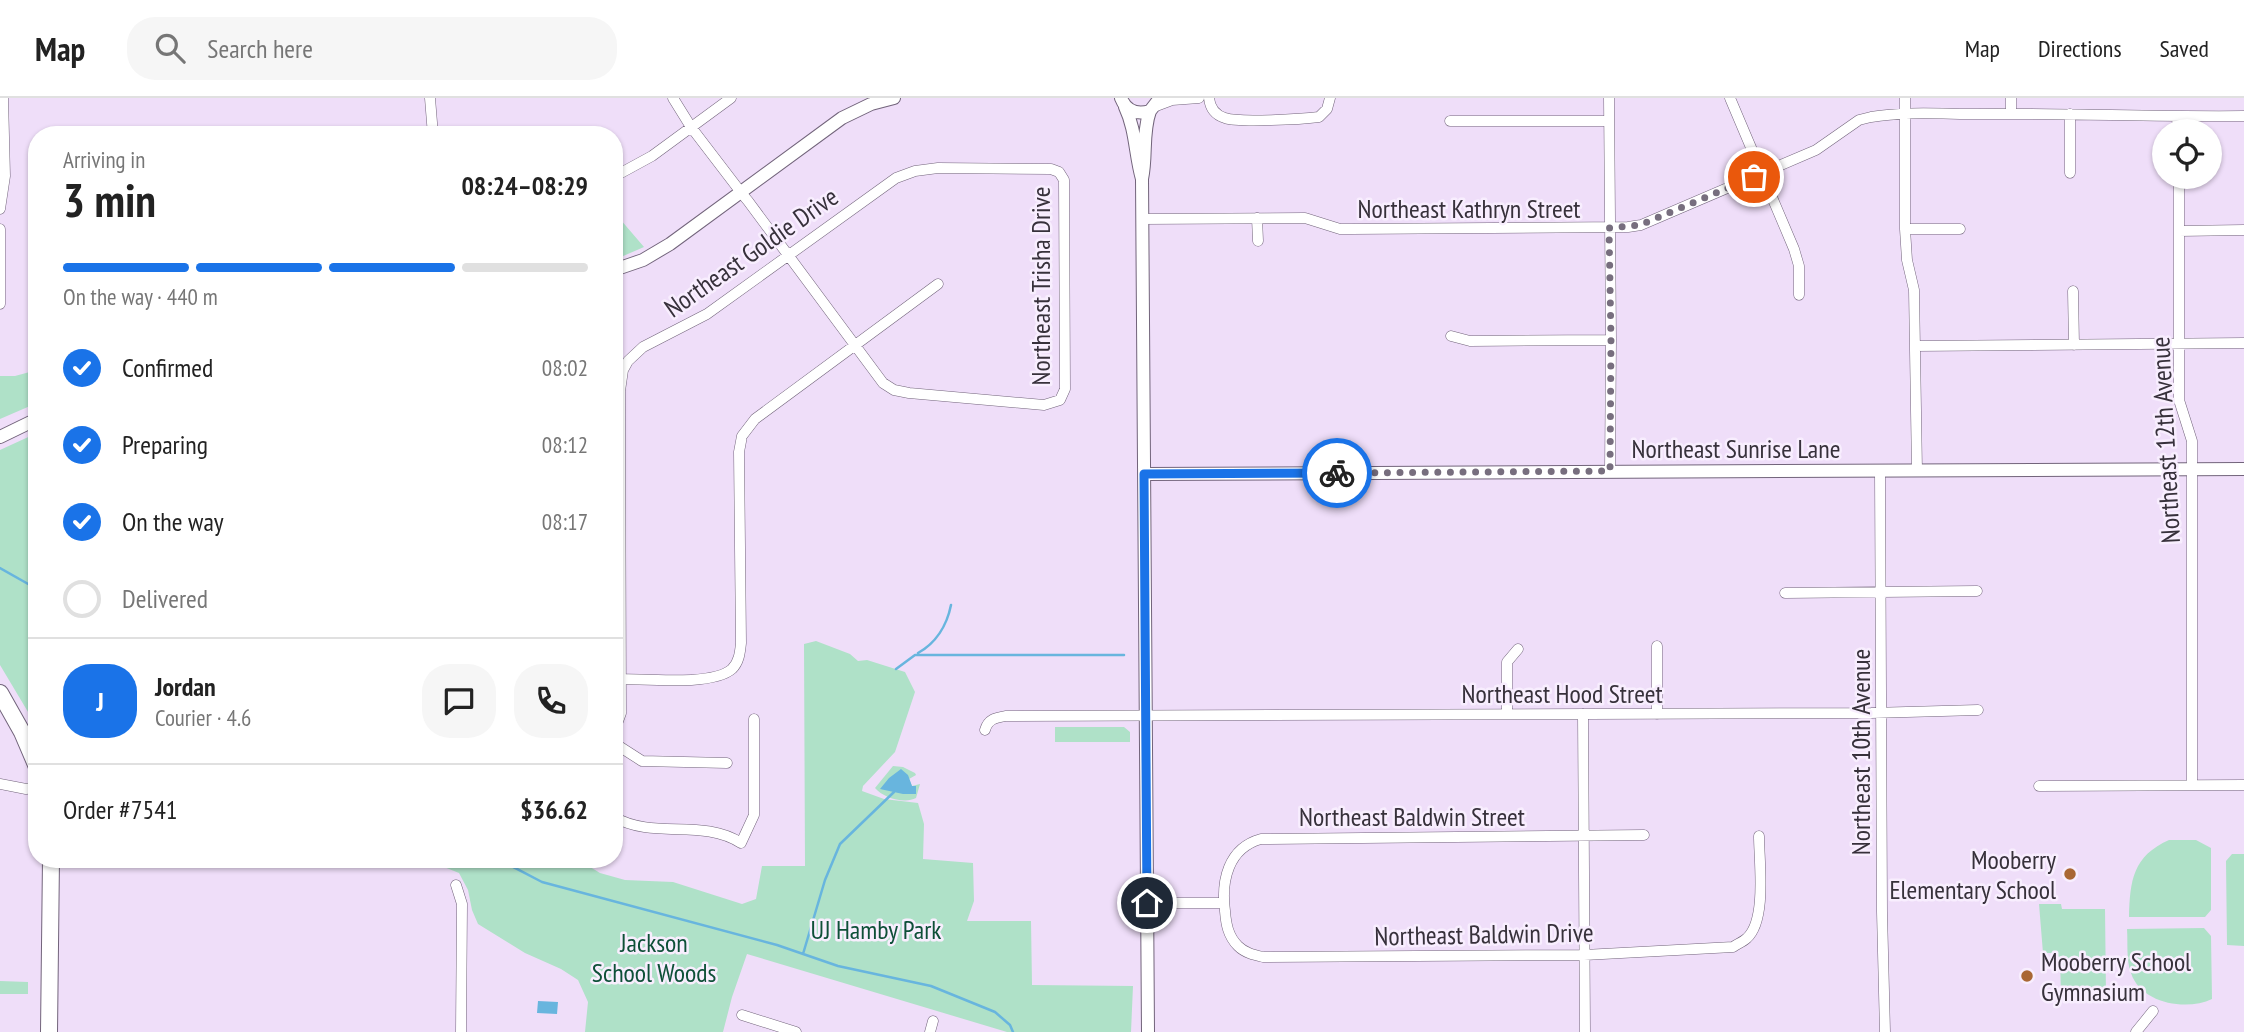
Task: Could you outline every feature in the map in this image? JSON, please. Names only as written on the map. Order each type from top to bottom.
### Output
[{"type":"main road","points":[[0,693],[28,746]]},
{"type":"main road","points":[[49,1032],[51,868]]},
{"type":"street","points":[[0,209],[3,98]]},
{"type":"street","points":[[430,98],[432,126]]},
{"type":"street","points":[[673,98],[691,127],[854,345]]},
{"type":"street","points":[[623,172],[652,156],[731,98]]},
{"type":"street","points":[[623,267],[661,250],[842,118],[871,104],[894,98]]},
{"type":"street","points":[[1107,98],[1123,103],[1137,113],[1172,100],[1199,98]]},
{"type":"street","points":[[1209,98],[1216,114],[1230,119],[1319,117],[1327,109],[1330,98]]},
{"type":"street","points":[[1609,98],[1610,471]]},
{"type":"street","points":[[1730,98],[1794,249],[1799,266],[1800,295]]},
{"type":"street","points":[[1905,98],[1905,229],[1907,260],[1914,290],[1917,471]]},
{"type":"street","points":[[2011,98],[2011,114]]},
{"type":"street","points":[[1123,103],[1134,128],[1137,162],[1142,179]]},
{"type":"street","points":[[1148,1032],[1142,179],[1146,163],[1145,128],[1156,105]]},
{"type":"street","points":[[2070,114],[2070,173]]},
{"type":"street","name":"Northeast Kathryn Street","points":[[1142,219],[1311,219],[1332,227],[1351,229],[1609,228],[1640,225],[1816,150],[1859,120],[1881,115],[2244,116]]},
{"type":"street","points":[[1450,121],[1609,121]]},
{"type":"street","name":"Northeast Goldie Drive","points":[[623,375],[633,355],[643,347],[707,314],[878,189],[904,174],[938,168],[1045,168],[1059,172]]},
{"type":"street","name":"Northeast Trisha Drive","points":[[854,345],[883,383],[894,390],[1044,405],[1059,400],[1065,388],[1064,185],[1059,172]]},
{"type":"street","name":"Northeast 12th Avenue","points":[[2179,189],[2179,400],[2190,430],[2191,469],[2192,785]]},
{"type":"street","points":[[1258,218],[1258,241]]},
{"type":"street","points":[[0,229],[0,304]]},
{"type":"street","points":[[1905,229],[1960,229]]},
{"type":"street","points":[[2179,232],[2244,230]]},
{"type":"street","points":[[623,679],[705,678],[720,676],[732,669],[739,658],[741,643],[739,452],[742,436],[755,419],[937,284]]},
{"type":"street","points":[[2073,291],[2074,345]]},
{"type":"street","points":[[1451,337],[1470,341],[1611,340]]},
{"type":"street","points":[[1915,346],[2244,343]]},
{"type":"street","points":[[0,437],[28,423]]},
{"type":"street","name":"Northeast Sunrise Lane","points":[[1144,474],[2244,469]]},
{"type":"street","name":"Northeast 10th Avenue","points":[[1880,471],[1881,900],[1885,1032]]},
{"type":"street","points":[[1785,593],[1977,591]]},
{"type":"street","points":[[1657,646],[1657,714]]},
{"type":"street","points":[[1507,714],[1507,662],[1518,649]]},
{"type":"street","name":"Northeast Hood Street","points":[[985,730],[994,718],[1006,716],[1978,710]]},
{"type":"street","points":[[1583,714],[1585,1032]]},
{"type":"street","points":[[623,821],[640,828],[723,834],[741,843],[754,815],[754,719]]},
{"type":"street","points":[[623,749],[642,761],[727,762]]},
{"type":"street","points":[[0,784],[28,789]]},
{"type":"street","points":[[2039,786],[2244,785]]},
{"type":"street","name":"Northeast Baldwin Street","points":[[1224,903],[1224,888],[1230,864],[1242,848],[1261,839],[1644,835]]},
{"type":"street","name":"Northeast Baldwin Drive","points":[[1224,903],[1226,924],[1233,940],[1246,952],[1263,957],[1584,955],[1733,947],[1748,938],[1756,924],[1759,909],[1759,836]]},
{"type":"street","points":[[456,885],[463,904],[461,1032]]},
{"type":"street","points":[[1147,903],[1224,903]]},
{"type":"street","points":[[2136,1032],[2152,1011]]},
{"type":"street","points":[[742,1015],[796,1032]]},
{"type":"green space","points":[[623,222],[644,247],[623,256]]},
{"type":"green space","points":[[28,372],[28,407],[0,419],[0,376]]},
{"type":"green space","points":[[28,437],[28,712],[0,665],[0,450]]},
{"type":"green space","name":"Jackson School Woods","points":[[816,641],[850,654],[858,661],[867,660],[905,672],[915,692],[895,752],[863,786],[862,791],[884,799],[918,803],[924,824],[923,859],[973,863],[974,901],[967,921],[1031,921],[1032,985],[1133,986],[1131,1032],[1007,1032],[747,954],[723,1032],[585,1032],[588,1002],[578,980],[525,953],[478,924],[468,890],[459,873],[446,868],[592,868],[625,880],[673,882],[742,904],[756,899],[762,866],[805,866],[804,644]]},
{"type":"green space","points":[[1055,727],[1124,727],[1130,732],[1130,742],[1055,742]]},
{"type":"green space","points":[[893,766],[915,773],[916,775],[909,779],[912,786],[920,784],[916,798],[894,799],[875,788]]},
{"type":"green space","points":[[2169,840],[2196,840],[2211,848],[2211,910],[2205,917],[2129,917],[2136,871],[2148,854]]},
{"type":"green space","points":[[2232,854],[2244,854],[2244,946],[2227,945],[2226,861]]},
{"type":"green space","points":[[2039,904],[2061,904],[2062,909],[2105,909],[2106,996],[2061,995],[2060,958],[2055,953],[2043,953]]},
{"type":"green space","points":[[2204,928],[2211,936],[2212,999],[2190,1004],[2166,1002],[2144,992],[2136,984],[2128,963],[2127,929]]},
{"type":"green space","points":[[0,981],[28,982],[28,994],[0,994]]},
{"type":"water","points":[[901,769],[908,775],[912,786],[916,786],[916,794],[880,789]]},
{"type":"water","points":[[538,1001],[558,1002],[557,1014],[537,1013]]},
{"type":"waterway","points":[[0,568],[28,584]]},
{"type":"waterway","points":[[918,653],[940,633],[951,605]]},
{"type":"waterway","points":[[896,669],[915,655],[1124,655]]},
{"type":"waterway","points":[[803,954],[825,880],[840,844],[894,792]]},
{"type":"waterway","points":[[515,868],[542,882],[777,945],[838,966],[931,986],[995,1012],[1010,1025],[1013,1032]]},
{"type":"way so far","points":[[1337,473],[1610,471],[1609,228],[1640,225],[1754,177]]},
{"type":"place","name":"Mooberry Elementary School","points":[[2070,874]]},
{"type":"place","name":"Mooberry School Gymnasium","points":[[2027,976]]},
{"type":"route","points":[[1147,903],[1144,474],[1337,473]]},
{"type":"park label","name":"UJ Hamby Park","points":[[876,929]]}]
